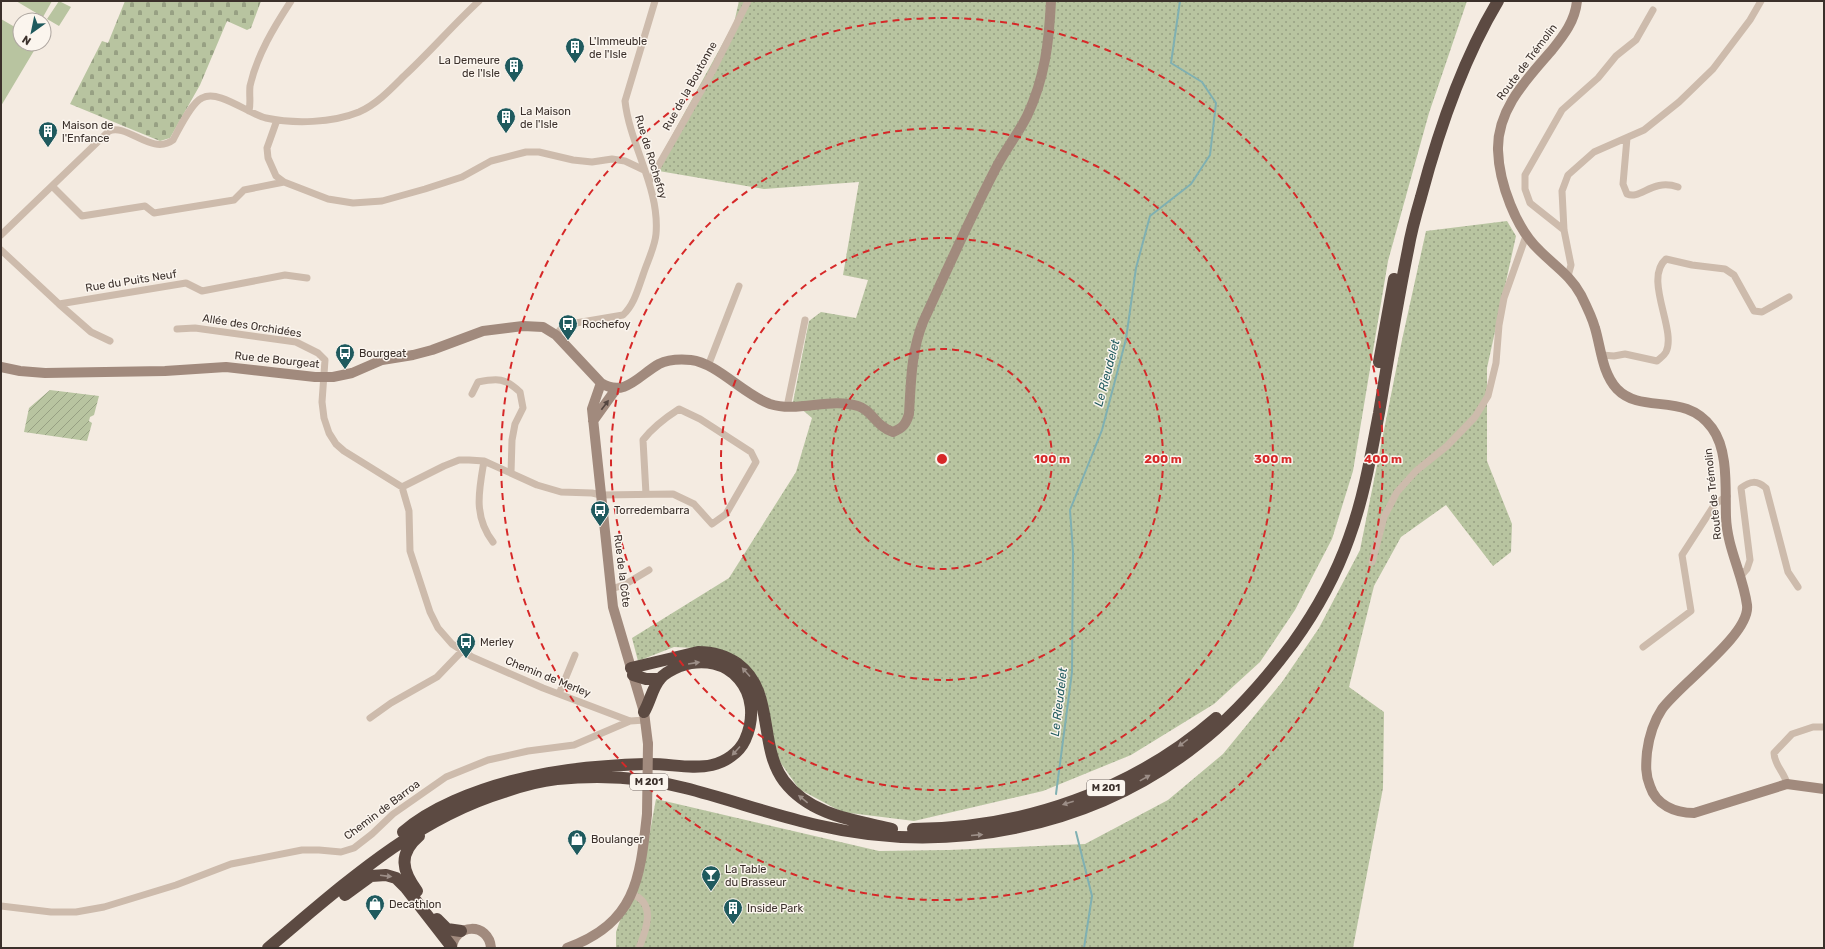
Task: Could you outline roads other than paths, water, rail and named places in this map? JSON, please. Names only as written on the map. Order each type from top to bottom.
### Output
[{"type":"highway","name":"M 201","points":[[259,948],[390,844],[437,814],[492,790],[537,778],[564,774],[594,773],[652,776],[683,782],[821,819],[892,829],[945,829],[1006,820],[1073,801],[1099,791],[1158,760],[1205,727],[1257,678],[1297,627],[1324,577],[1340,542],[1351,508],[1364,451],[1394,282],[1414,193],[1432,132],[1448,90],[1470,37],[1489,1]]},
{"type":"highway","name":"M 201","points":[[268,948],[374,862],[413,834],[453,811],[506,791],[555,779],[618,777],[680,786],[820,826],[879,835],[918,837],[982,835],[1031,825],[1072,813],[1149,776],[1200,742],[1252,692],[1289,649],[1306,624],[1327,588],[1349,537],[1366,483],[1408,245],[1430,162],[1460,76],[1489,16],[1498,1]]},
{"type":"highway","points":[[632,671],[648,665],[698,652],[709,652],[722,655],[732,660],[744,669],[756,685],[761,701],[769,743],[776,766],[787,784],[809,804],[833,815],[892,829]]},
{"type":"highway","points":[[390,844],[404,831],[442,807],[485,788],[533,775],[608,765],[652,764],[701,767],[713,765],[732,756],[744,742],[752,720],[751,700],[746,687],[736,675],[724,668],[702,662],[686,664],[672,669],[659,679],[645,716]]},
{"type":"highway","points":[[632,671],[646,679],[659,679]]},
{"type":"highway","points":[[453,811],[445,819],[412,842],[405,856],[404,864],[405,871],[412,885],[439,922],[447,929],[461,931]]},
{"type":"highway","points":[[282,936],[302,926],[371,876],[386,875],[396,878],[406,888],[452,947]]},
{"type":"street","points":[[249,111],[251,105],[250,88],[254,70],[261,52],[291,1]]},
{"type":"street","points":[[1,235],[113,130],[121,131],[159,145],[168,144],[173,140],[193,106],[202,97],[212,95],[217,96],[264,118],[277,120],[310,122],[359,112],[381,98],[479,1]]},
{"type":"street","name":"Rue de Rochefoy","points":[[556,335],[564,325],[623,315],[629,310],[656,235],[656,213],[648,182],[627,118],[625,101],[655,1]]},
{"type":"street","name":"Rue de la Boutonne","points":[[648,182],[712,72],[748,1]]},
{"type":"street","points":[[593,421],[616,389],[627,387],[660,364],[675,359],[694,360],[708,366],[760,400],[772,405],[787,407],[844,403],[859,406],[867,411],[880,426],[893,432],[902,429],[906,424],[909,414],[912,355],[916,340],[996,167],[1030,109],[1046,62],[1050,37],[1051,1]]},
{"type":"street","name":"Route de Trémolin","points":[[1577,1],[1574,17],[1561,38],[1522,85],[1506,110],[1499,136],[1498,149],[1500,166],[1506,190],[1513,211],[1526,236],[1568,276],[1581,295],[1594,326],[1608,377],[1618,391],[1635,400],[1682,406],[1700,414],[1713,428],[1721,444],[1729,542],[1748,608],[1745,621],[1720,652],[1674,694],[1660,712],[1649,737],[1645,769],[1653,796],[1673,810],[1684,813],[1694,813],[1787,784],[1824,789]]},
{"type":"street","points":[[1568,276],[1571,265],[1564,230],[1562,191],[1568,175],[1594,152],[1613,142],[1627,138],[1644,130],[1679,102],[1712,69],[1750,20],[1759,2]]},
{"type":"street","points":[[1564,230],[1530,203],[1525,189],[1525,175],[1562,110],[1598,78],[1616,56],[1636,40],[1653,10]]},
{"type":"street","points":[[277,120],[267,148],[268,158],[276,176],[284,182],[328,199],[353,203],[382,201],[425,189],[462,177],[490,161],[526,152],[539,152],[573,160],[592,162],[612,159],[625,161],[644,170]]},
{"type":"street","points":[[1627,138],[1624,184],[1627,194],[1632,196],[1637,195],[1658,184],[1670,184],[1678,187]]},
{"type":"street","points":[[52,186],[82,216],[145,206],[154,213],[234,200],[244,190],[284,182]]},
{"type":"street","points":[[1372,562],[1384,517],[1397,492],[1416,471],[1447,446],[1475,417],[1488,396],[1496,363],[1499,325],[1504,298],[1526,236]]},
{"type":"street","points":[[1,250],[91,332],[110,341]]},
{"type":"street","points":[[1602,355],[1614,356],[1625,354],[1657,361],[1665,354],[1668,345],[1659,292],[1659,277],[1662,263],[1666,259],[1692,265],[1725,269],[1734,275],[1754,311],[1762,312],[1790,297]]},
{"type":"street","name":"Rue du Puits Neuf","points":[[59,304],[186,283],[202,291],[285,276],[307,278]]},
{"type":"street","points":[[708,366],[739,286]]},
{"type":"street","points":[[787,407],[805,320]]},
{"type":"street","name":"Rue de Bourgeat","points":[[1,367],[20,371],[45,373],[166,371],[226,367],[324,377],[344,376],[382,360],[413,355],[483,331],[523,326],[543,327],[556,335],[601,383],[608,388],[616,389]]},
{"type":"street","name":"Allée des Orchidées","points":[[177,329],[195,328],[296,342],[318,353],[325,360],[324,377]]},
{"type":"street","points":[[324,377],[322,402],[324,418],[329,433],[336,444],[344,451],[402,486],[459,460],[484,461],[537,485],[562,492],[592,493],[601,495],[673,494],[694,504],[712,524],[726,514],[756,462],[751,452],[700,419],[680,409],[665,418],[643,440],[646,494]]},
{"type":"street","points":[[472,394],[478,382],[494,379],[509,382],[520,392],[523,408],[515,424],[512,440],[511,473]]},
{"type":"street","name":"Rue de la Côte","points":[[566,948],[582,942],[606,928],[620,913],[632,894],[644,849],[647,814],[648,744],[645,716],[613,607],[593,421],[592,409],[601,383]]},
{"type":"street","points":[[484,461],[478,491],[481,520],[485,531],[493,542]]},
{"type":"street","points":[[1740,577],[1747,568],[1750,560],[1741,488],[1748,483],[1756,482],[1766,488],[1788,572],[1798,587]]},
{"type":"street","name":"Chemin de Merley","points":[[402,486],[409,511],[410,551],[430,612],[438,628],[447,638],[462,651],[472,657],[559,694],[630,721],[645,716]]},
{"type":"street","points":[[1643,646],[1691,611],[1682,555],[1715,504],[1726,496]]},
{"type":"street","points":[[611,589],[624,585],[649,570]]},
{"type":"street","points":[[370,718],[391,703],[437,677],[462,651]]},
{"type":"street","points":[[559,694],[575,655]]},
{"type":"street","name":"Chemin de Barroa","points":[[1,906],[51,912],[76,912],[104,907],[176,885],[231,864],[302,850],[341,852],[354,848],[372,834],[393,814],[446,777],[488,760],[574,745],[630,721]]},
{"type":"street","points":[[1787,784],[1786,778],[1774,759],[1774,753],[1792,734],[1813,727],[1824,727]]},
{"type":"street","points":[[632,894],[638,896],[648,912],[648,922],[639,948]]},
{"type":"street","points":[[452,947],[456,935],[461,931],[472,928],[481,931],[488,938],[491,948]]},
{"type":"waterway","name":"Le Rieudelet","points":[[1056,794],[1072,672],[1073,552],[1070,510],[1102,430],[1126,339],[1136,268],[1150,216],[1191,184],[1210,155],[1216,103],[1202,82],[1171,63],[1180,1]]},
{"type":"waterway","name":"Le Rieudelet","points":[[1076,832],[1092,896],[1084,948]]},
{"type":"place","name":"L'Immeuble de l'Isle","points":[[575,64]]},
{"type":"place","name":"La Demeure de l'Isle","points":[[514,83]]},
{"type":"place","name":"La Maison de l'Isle","points":[[506,134]]},
{"type":"place","name":"Maison de l'Enfance","points":[[48,148]]},
{"type":"place","name":"Rochefoy","points":[[568,341]]},
{"type":"place","name":"Bourgeat","points":[[345,370]]},
{"type":"place","name":"Torredembarra","points":[[600,527]]},
{"type":"place","name":"Merley","points":[[466,659]]},
{"type":"place","name":"Boulanger","points":[[577,856]]},
{"type":"place","name":"La Table du Brasseur","points":[[711,892]]},
{"type":"place","name":"Decathlon","points":[[375,921]]},
{"type":"place","name":"Inside Park","points":[[733,925]]}]
